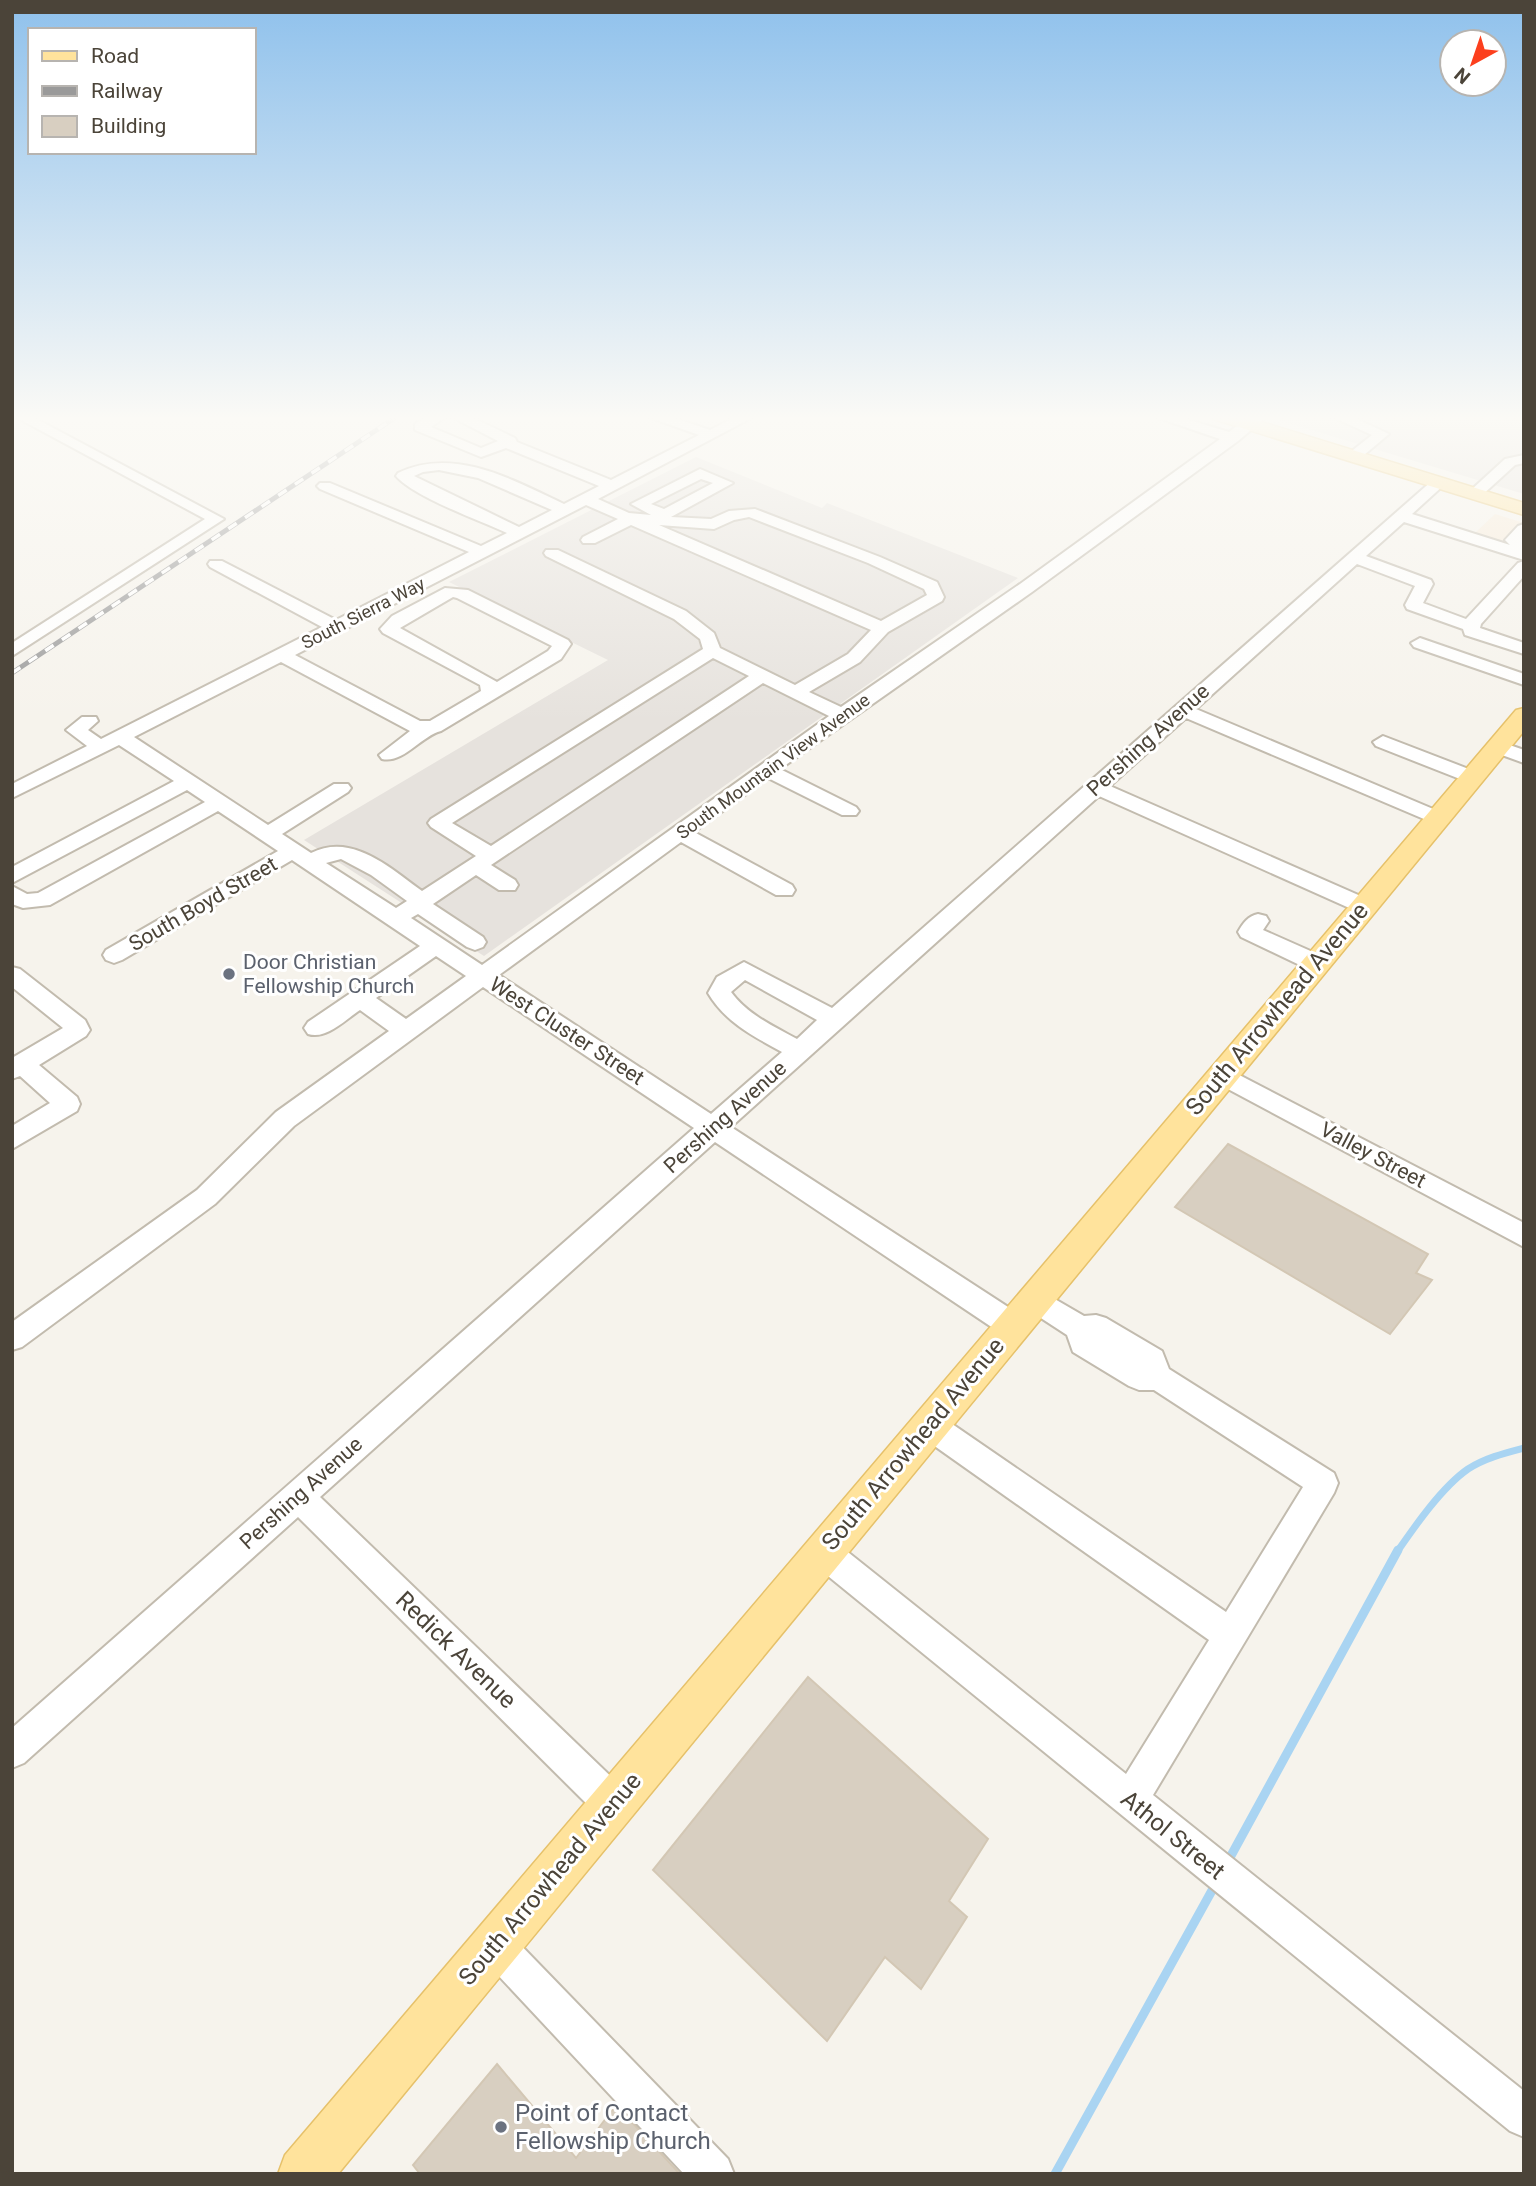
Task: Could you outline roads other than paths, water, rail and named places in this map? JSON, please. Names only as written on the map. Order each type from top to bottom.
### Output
[{"type":"main road","name":"South Arrowhead Avenue","points":[[321,2167],[495,1945],[1472,777],[1511,752],[1524,715]]},
{"type":"street","points":[[12,651],[216,519],[212,517]]},
{"type":"street","points":[[399,517],[482,552]]},
{"type":"street","points":[[487,517],[520,533]]},
{"type":"street","name":"South Sierra Way","points":[[12,792],[551,517]]},
{"type":"street","points":[[627,517],[715,524],[727,517]]},
{"type":"street","points":[[589,540],[624,523],[627,517],[882,628]]},
{"type":"street","points":[[763,517],[862,555],[931,586],[936,597],[882,628],[854,658],[796,692]]},
{"type":"street","name":"South Mountain View Avenue","points":[[12,1338],[206,1197],[285,1119],[842,715],[1124,517]]},
{"type":"street","name":"Pershing Avenue","points":[[12,1751],[1400,517]]},
{"type":"street","points":[[1404,517],[1524,555]]},
{"type":"street","points":[[1524,528],[1513,540],[1524,548]]},
{"type":"street","points":[[552,553],[680,615],[708,638],[712,651],[842,715]]},
{"type":"street","points":[[1354,557],[1425,584],[1413,606],[1472,627]]},
{"type":"street","points":[[216,564],[336,627]]},
{"type":"street","points":[[1472,627],[1524,566]]},
{"type":"street","points":[[282,654],[416,727],[434,727],[555,655],[562,644],[462,594],[451,592],[398,620],[389,629],[488,682],[491,693]]},
{"type":"street","points":[[1472,627],[1471,631],[1524,649]]},
{"type":"street","points":[[1420,643],[1524,680]]},
{"type":"street","points":[[507,885],[438,823],[712,651]]},
{"type":"street","points":[[394,919],[762,676]]},
{"type":"street","points":[[1182,710],[1438,818]]},
{"type":"street","name":"West Cluster Street","points":[[89,722],[75,730],[111,742],[187,782],[714,1127],[1023,1312],[1080,1328],[1083,1343],[1139,1377],[1158,1377],[1323,1483],[1230,1635]]},
{"type":"street","points":[[389,755],[429,727]]},
{"type":"street","points":[[1383,742],[1472,777]]},
{"type":"street","points":[[767,770],[849,811]]},
{"type":"street","points":[[12,876],[187,782]]},
{"type":"street","points":[[1095,787],[1364,906]]},
{"type":"street","points":[[266,835],[341,788]]},
{"type":"street","points":[[12,893],[23,901],[42,900],[218,803]]},
{"type":"street","points":[[680,833],[784,890]]},
{"type":"street","name":"South Boyd Street","points":[[114,955],[300,858],[332,852],[343,852],[362,860],[419,902]]},
{"type":"street","points":[[419,902],[475,942]]},
{"type":"street","points":[[1258,921],[1249,932],[1316,963]]},
{"type":"street","points":[[316,1028],[436,946]]},
{"type":"street","points":[[799,1051],[738,1014],[723,1001],[719,993],[725,983],[744,970],[834,1020]]},
{"type":"street","points":[[12,975],[77,1026],[78,1030],[17,1067],[68,1104],[12,1139]]},
{"type":"street","points":[[360,998],[407,1032]]},
{"type":"street","name":"Valley Street","points":[[1222,1075],[1524,1236]]},
{"type":"street","points":[[929,1425],[1230,1635],[1130,1800]]},
{"type":"street","name":"Redick Avenue","points":[[298,1496],[613,1804]]},
{"type":"street","name":"Athol Street","points":[[823,1552],[1524,2117]]},
{"type":"street","points":[[495,1945],[713,2174]]},
{"type":"waterway","points":[[1397,1552],[1430,1508],[1458,1477],[1481,1462],[1524,1448]]},
{"type":"waterway","points":[[1227,1863],[1398,1550]]},
{"type":"waterway","points":[[1055,2174],[1215,1885]]},
{"type":"railway","points":[[12,673],[246,517]]},
{"type":"place","name":"Door Christian Fellowship Church","points":[[229,974]]},
{"type":"place","name":"Point of Contact Fellowship Church","points":[[501,2127]]}]
